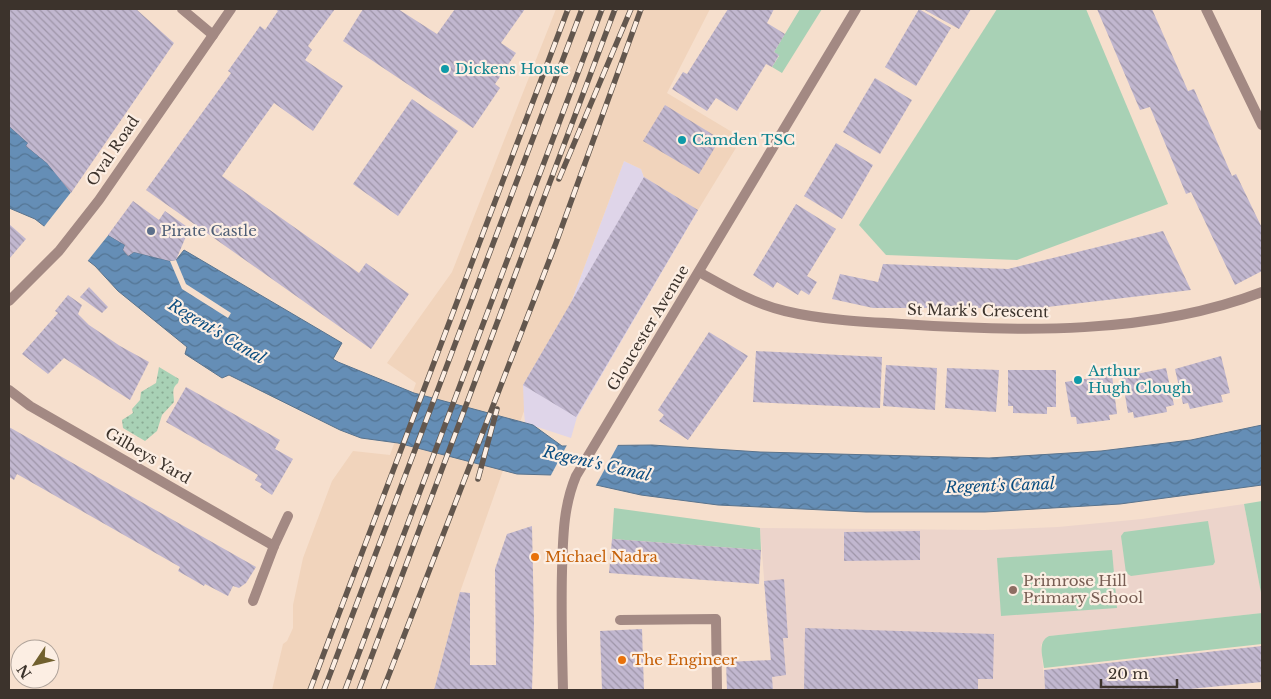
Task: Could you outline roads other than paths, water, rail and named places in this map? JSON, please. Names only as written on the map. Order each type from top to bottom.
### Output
[{"type":"street","points":[[182,9],[213,35]]},
{"type":"street","name":"Oval Road","points":[[9,301],[62,247],[99,200],[232,9]]},
{"type":"street","name":"Gloucester Avenue","points":[[563,690],[560,624],[564,523],[568,497],[583,463],[856,9]]},
{"type":"street","points":[[1206,9],[1262,125]]},
{"type":"street","name":"St Mark's Crescent","points":[[699,272],[743,295],[783,311],[808,316],[926,326],[999,328],[1115,325],[1214,307],[1262,292]]},
{"type":"street","name":"Gilbeys Yard","points":[[9,390],[30,406],[274,546]]},
{"type":"street","points":[[253,601],[274,546],[288,516]]},
{"type":"street","points":[[620,620],[716,619],[717,690]]},
{"type":"water","name":"Regent's Canal","points":[[9,126],[28,143],[26,146],[47,163],[108,235],[125,245],[123,250],[128,256],[134,252],[170,261],[176,260],[184,250],[342,343],[333,359],[338,362],[414,393],[533,425],[562,446],[652,445],[760,452],[989,458],[1101,451],[1191,440],[1262,425],[1262,485],[1120,504],[985,512],[866,512],[718,505],[641,495],[551,475],[517,474],[398,443],[361,438],[340,430],[229,375],[222,378],[185,354],[187,347],[118,291],[95,266],[35,219],[9,208]]},
{"type":"railway","points":[[310,690],[568,9]]},
{"type":"railway","points":[[324,690],[582,9]]},
{"type":"railway","points":[[345,690],[602,9]]},
{"type":"railway","points":[[359,690],[615,9]]},
{"type":"railway","points":[[559,179],[631,9]]},
{"type":"railway","points":[[383,690],[556,243],[641,9]]},
{"type":"railway","points":[[478,479],[497,409]]},
{"type":"place","name":"Dickens House","points":[[445,69]]},
{"type":"place","name":"Camden TSC","points":[[682,140]]},
{"type":"place","name":"Pirate Castle","points":[[151,231]]},
{"type":"place","name":"Arthur Hugh Clough","points":[[1078,380]]},
{"type":"place","name":"Michael Nadra","points":[[535,557]]},
{"type":"place","name":"Primrose Hill Primary School","points":[[1013,590]]},
{"type":"place","name":"The Engineer","points":[[622,660]]}]
